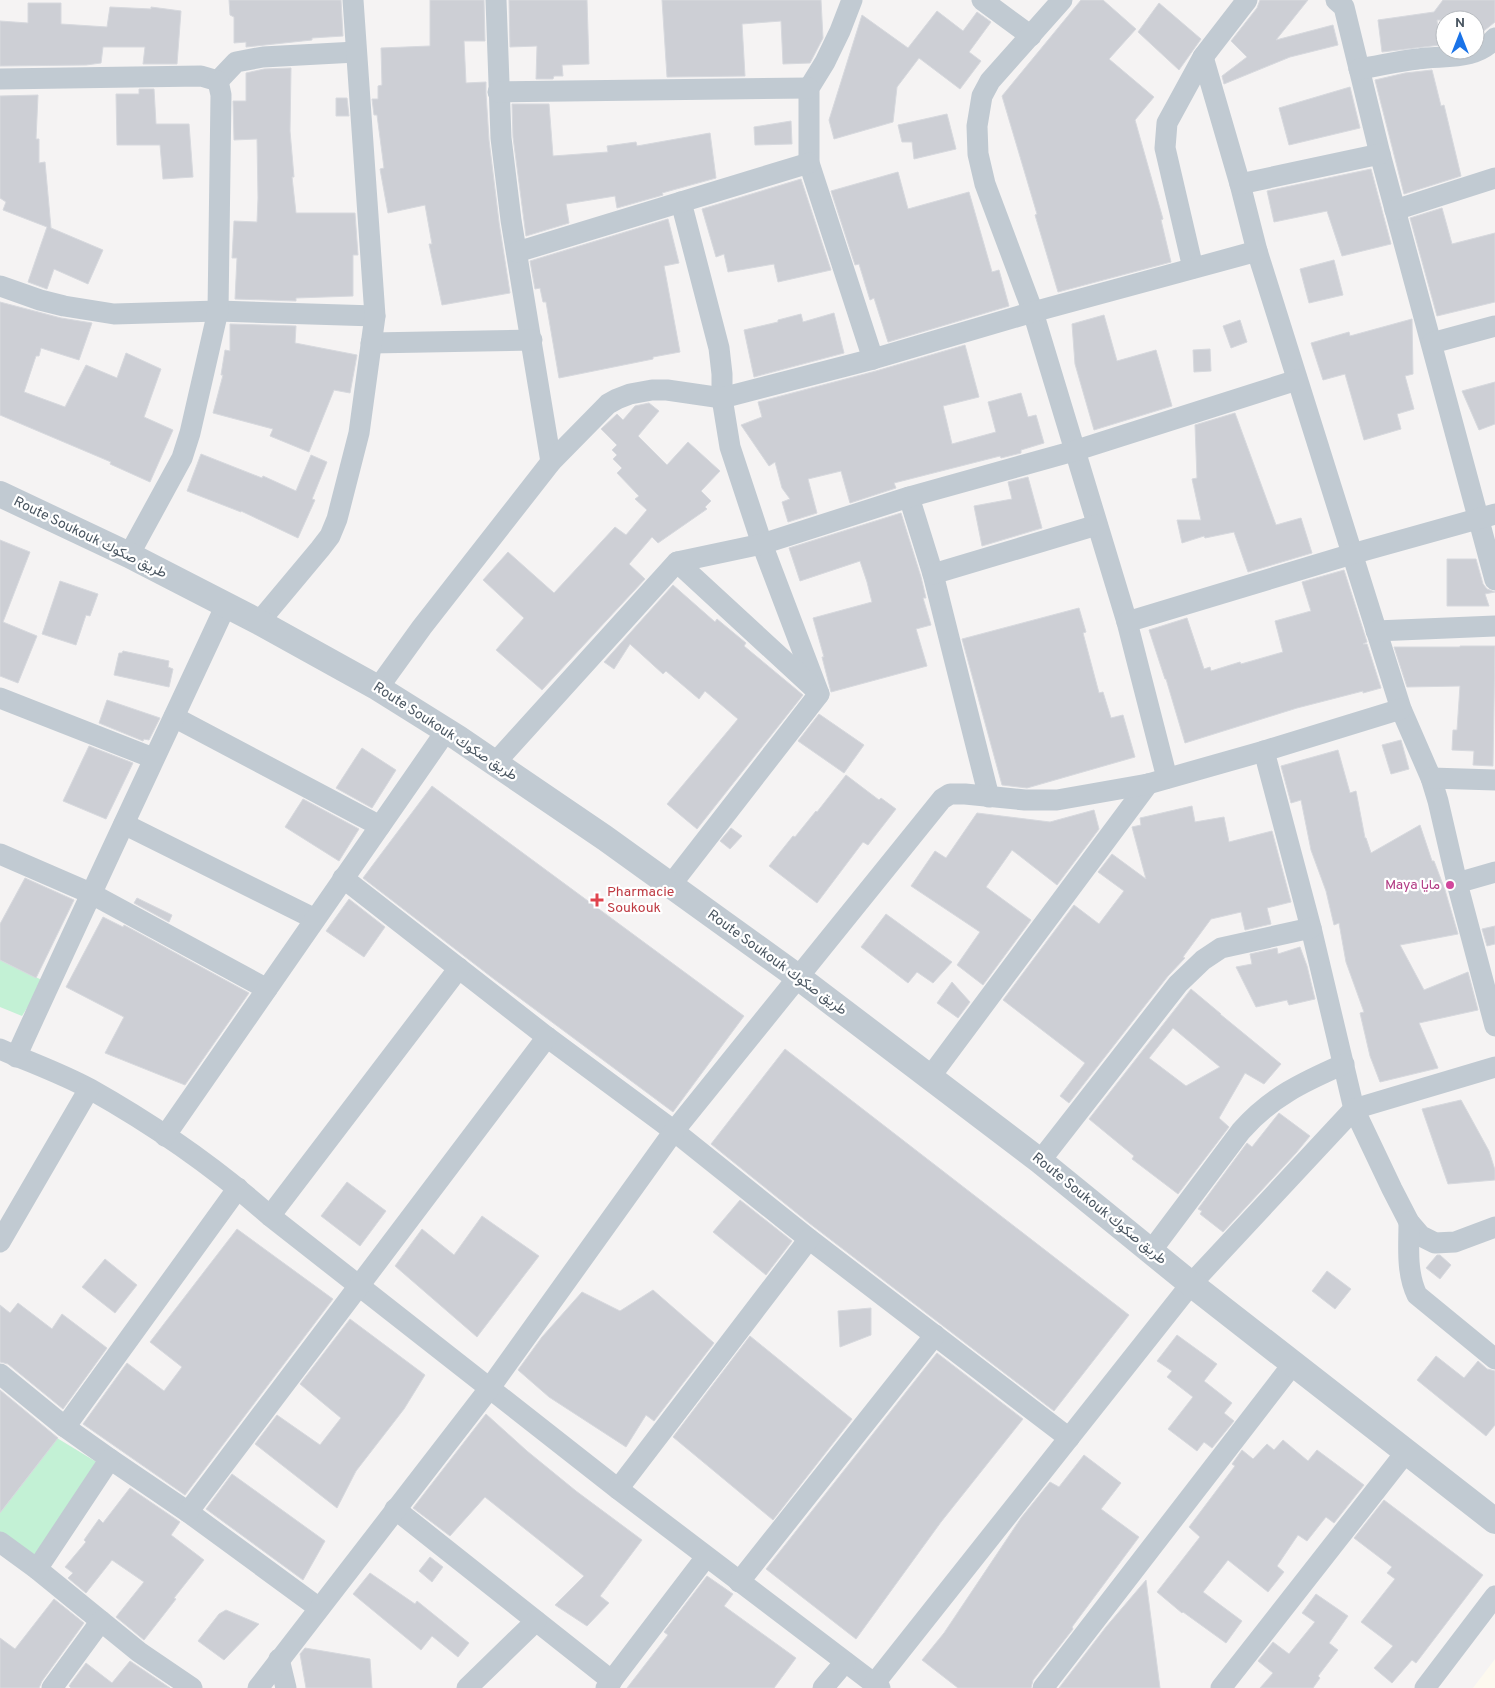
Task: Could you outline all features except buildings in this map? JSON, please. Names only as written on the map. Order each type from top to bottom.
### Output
[{"type":"street","points":[[259,622],[330,536],[337,519],[359,434],[376,316],[353,0]]},
{"type":"street","points":[[496,0],[501,138],[511,220],[551,462]]},
{"type":"street","points":[[852,0],[837,38],[810,88],[810,163],[874,359]]},
{"type":"street","points":[[982,0],[1031,36]]},
{"type":"street","points":[[930,1077],[1158,781],[1128,622],[1096,525],[1033,312],[985,184],[978,154],[977,126],[982,96],[990,81],[1062,0]]},
{"type":"street","points":[[1193,268],[1165,148],[1167,123],[1203,56],[1244,1]]},
{"type":"street","points":[[1343,2],[1380,154],[1432,343],[1486,516],[1495,580]]},
{"type":"street","points":[[1359,69],[1418,58],[1458,56],[1472,53],[1484,48],[1495,38]]},
{"type":"street","points":[[218,81],[236,62],[263,56],[356,52]]},
{"type":"street","points":[[1203,56],[1257,251],[1376,631],[1401,709],[1431,778],[1438,801],[1495,1026]]},
{"type":"street","points":[[0,79],[201,76],[218,81]]},
{"type":"street","points":[[129,555],[182,458],[190,433],[218,311],[221,95],[218,81]]},
{"type":"street","points":[[498,92],[810,88]]},
{"type":"street","points":[[1240,184],[1380,154]]},
{"type":"street","points":[[517,252],[810,163]]},
{"type":"street","points":[[1395,210],[1495,178]]},
{"type":"street","points":[[681,202],[720,348],[722,398],[730,447],[762,544],[819,694]]},
{"type":"street","points":[[378,688],[422,627],[551,462],[608,404],[617,399],[652,390],[667,390],[722,398],[874,359],[1033,312],[1257,251]]},
{"type":"street","points":[[0,286],[64,306],[114,314],[218,311],[376,316]]},
{"type":"street","points":[[1432,343],[1495,326]]},
{"type":"street","points":[[371,343],[532,340]]},
{"type":"street","points":[[495,764],[677,562],[762,544],[909,497],[1074,451],[1297,380]]},
{"type":"street","name":"Route Soukouk طريق صكوك","points":[[0,494],[129,555],[259,622],[378,688],[446,731],[605,838],[798,977],[1040,1161],[1191,1284],[1495,1522]]},
{"type":"street","points":[[909,497],[933,574],[989,797]]},
{"type":"street","points":[[1128,622],[1352,554],[1486,516]]},
{"type":"street","points":[[933,574],[1096,525]]},
{"type":"street","points":[[677,562],[819,694]]},
{"type":"street","points":[[226,605],[124,824],[8,1053],[89,1089],[164,1136],[238,1188],[270,1216],[489,1389],[706,1557],[877,1686],[1191,1284],[1354,1109],[1495,1068]]},
{"type":"street","points":[[1376,631],[1495,626]]},
{"type":"street","points":[[670,886],[819,694]]},
{"type":"street","points":[[0,698],[154,758]]},
{"type":"street","points":[[258,1688],[489,1389],[674,1131],[942,799],[950,794],[965,794],[1025,800],[1057,800],[1158,781],[1401,709]]},
{"type":"street","points":[[174,717],[380,826]]},
{"type":"street","points":[[164,1136],[446,731]]},
{"type":"street","points":[[1264,751],[1311,928],[1354,1109],[1409,1222],[1421,1236],[1435,1243],[1455,1242],[1495,1227]]},
{"type":"street","points":[[1431,778],[1495,780]]},
{"type":"street","points":[[124,824],[315,919]]},
{"type":"street","points":[[0,854],[90,893],[267,989]]},
{"type":"street","points":[[1457,882],[1495,872]]},
{"type":"street","points":[[344,878],[547,1036],[674,1131],[809,1239],[1069,1438]]},
{"type":"street","points":[[1040,1161],[1178,984],[1203,960],[1221,948],[1237,943],[1311,928]]},
{"type":"street","points":[[270,1216],[459,968]]},
{"type":"street","points":[[188,1512],[547,1036]]},
{"type":"street","points":[[1151,1251],[1254,1116],[1273,1100],[1305,1081],[1344,1064]]},
{"type":"street","points":[[0,1242],[89,1089]]},
{"type":"street","points":[[65,1427],[238,1188]]},
{"type":"street","points":[[1409,1222],[1410,1272],[1412,1285],[1417,1295],[1495,1360]]},
{"type":"street","points":[[618,1489],[809,1239]]},
{"type":"street","points":[[739,1582],[935,1335]]},
{"type":"street","points":[[1043,1688],[1293,1364]]},
{"type":"street","points":[[0,1374],[65,1427],[188,1512],[318,1608]]},
{"type":"street","points":[[1221,1688],[1406,1452]]},
{"type":"street","points":[[37,1569],[110,1459]]},
{"type":"street","points":[[395,1509],[536,1621],[609,1685],[706,1557]]},
{"type":"street","points":[[0,1542],[37,1569],[139,1652],[192,1688]]},
{"type":"street","points":[[1425,1688],[1495,1596]]},
{"type":"street","points":[[52,1688],[101,1621]]},
{"type":"street","points":[[467,1688],[536,1621]]},
{"type":"street","points":[[279,1659],[286,1688]]},
{"type":"street","points":[[824,1688],[845,1662]]},
{"type":"shaded area","points":[[1495,1659],[1495,1688],[1473,1688]]},
{"type":"green space","points":[[0,960],[44,981],[22,1016],[0,1007]]},
{"type":"green space","points":[[57,1438],[98,1463],[38,1559],[0,1533],[0,1513]]},
{"type":"place","name":"Maya مايا","points":[[1450,885]]},
{"type":"place","name":"Pharmacie Soukouk","points":[[597,900]]}]
